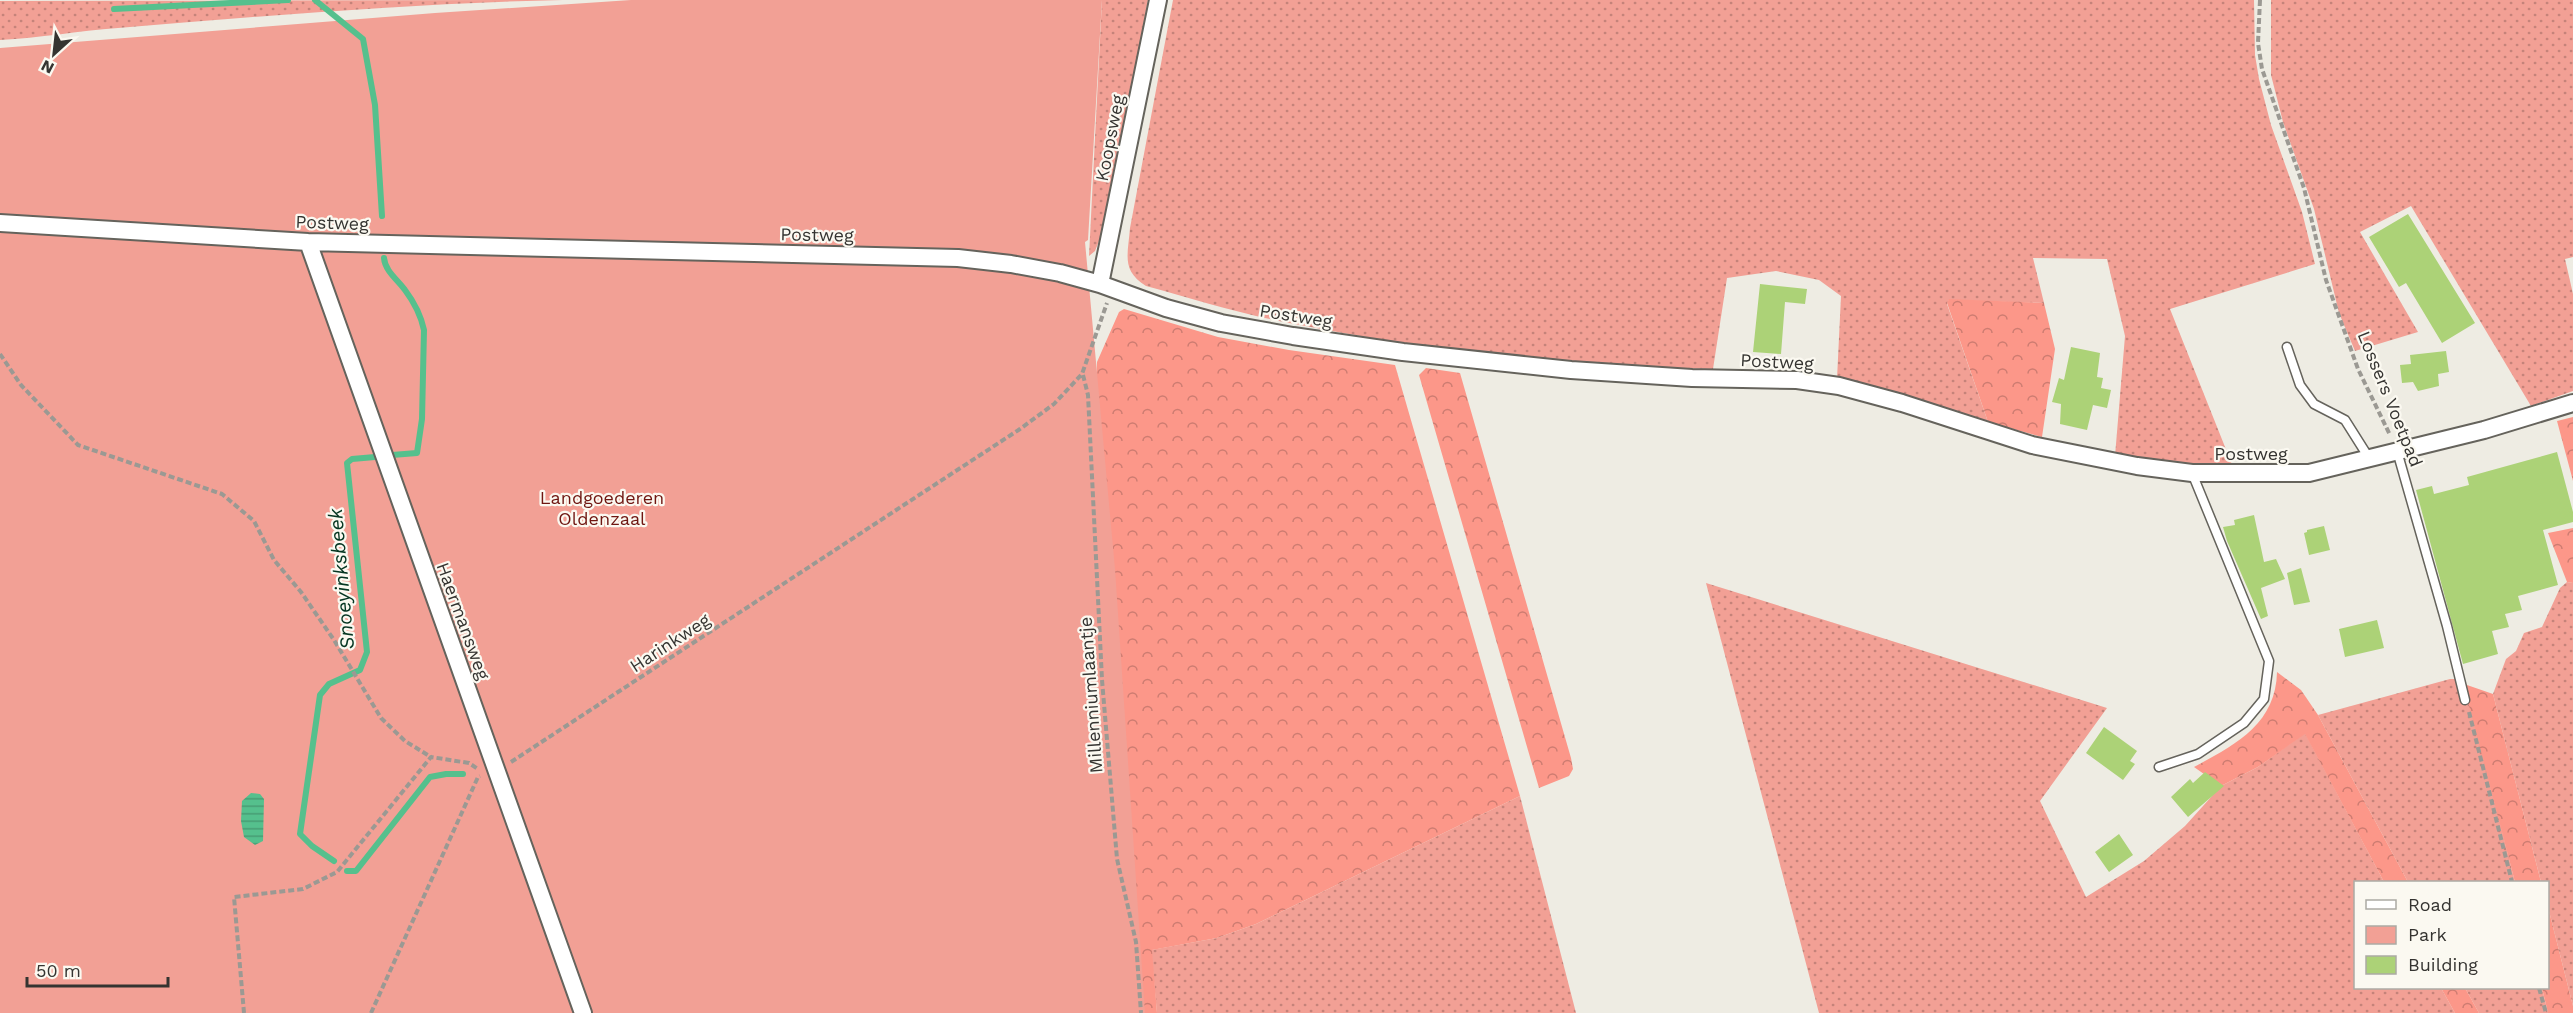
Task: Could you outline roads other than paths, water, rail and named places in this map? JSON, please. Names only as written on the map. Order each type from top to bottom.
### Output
[{"type":"street","name":"Koopsweg","points":[[1106,286],[1158,0]]},
{"type":"street","name":"Postweg","points":[[0,223],[308,242],[958,258],[1060,273],[1106,286],[1166,308],[1221,322],[1293,336],[1403,352],[1571,370],[1692,378],[1797,380],[1839,387],[1902,403],[2032,445],[2137,466],[2192,473],[2309,473],[2484,430],[2573,403]]},
{"type":"street","name":"Haermansweg","points":[[308,242],[492,773],[583,1013]]},
{"type":"lane","points":[[2287,347],[2300,385],[2314,404],[2345,420],[2369,458]]},
{"type":"lane","name":"Lossers Voetpad","points":[[2397,451],[2447,626],[2465,700]]},
{"type":"lane","points":[[2158,767],[2198,754],[2244,723],[2264,699],[2269,661],[2192,473]]},
{"type":"waterway","name":"Snoeyinksbeek","points":[[114,9],[288,0]]},
{"type":"waterway","name":"Snoeyinksbeek","points":[[315,0],[363,39],[375,105],[382,216]]},
{"type":"waterway","name":"Snoeyinksbeek","points":[[384,258],[389,271],[414,304],[424,330],[422,419],[417,453],[392,455]]},
{"type":"waterway","name":"Snoeyinksbeek","points":[[334,861],[312,846],[300,834],[320,695],[329,684],[360,670],[367,652],[347,463],[352,459],[375,457]]},
{"type":"waterway","name":"Snoeyinksbeek","points":[[347,871],[356,871],[430,777],[463,774]]},
{"type":"park label","name":"Landgoederen Oldenzaal","points":[[602,508]]}]
